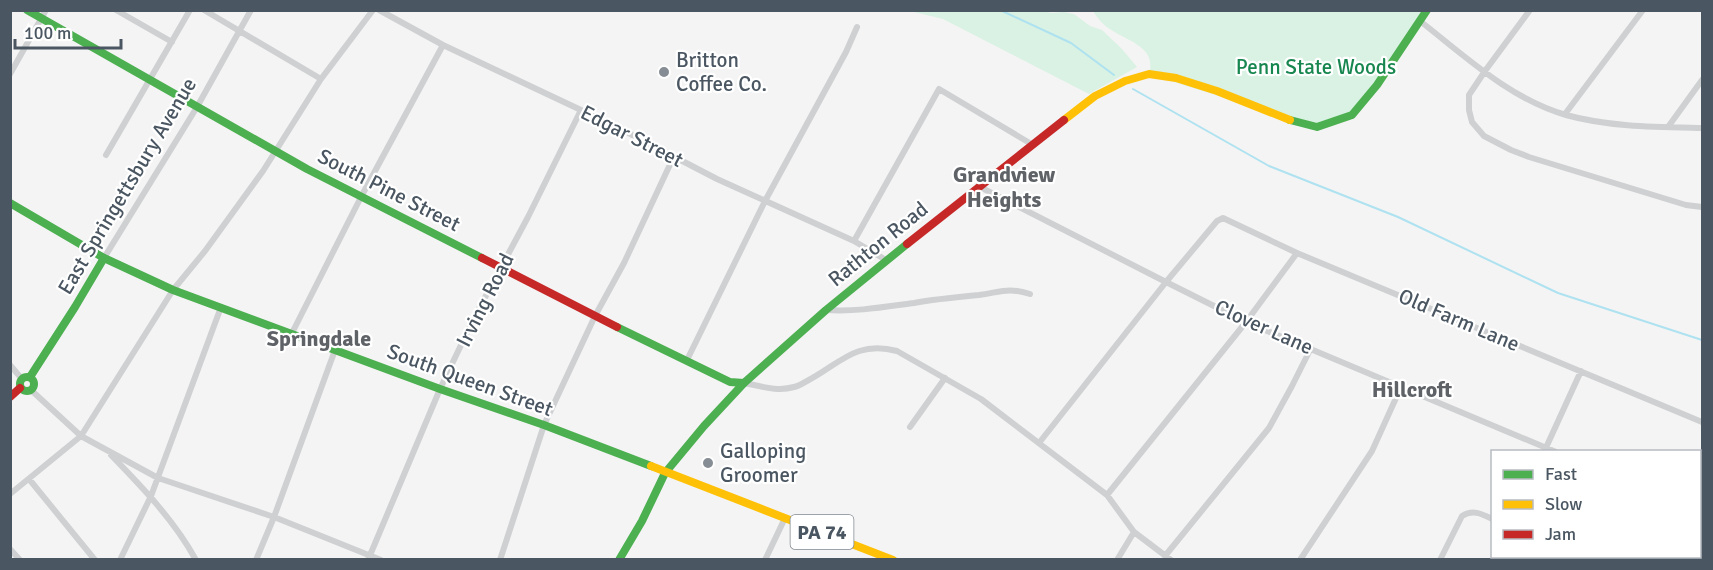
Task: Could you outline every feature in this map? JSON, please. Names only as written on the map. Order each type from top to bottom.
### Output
[{"type":"street","name":"South Pine Street","points":[[27,10],[275,152],[361,197],[730,382],[744,383]]},
{"type":"street","points":[[10,74],[46,10]]},
{"type":"street","points":[[116,10],[172,42]]},
{"type":"street","points":[[106,156],[190,10]]},
{"type":"street","points":[[204,10],[321,79]]},
{"type":"street","name":"East Springettsbury Avenue","points":[[20,388],[20,382],[26,378],[75,307],[197,108],[251,10]]},
{"type":"street","points":[[10,494],[81,436],[173,290],[210,246],[275,152],[321,79],[373,10]]},
{"type":"street","name":"Edgar Street","points":[[379,10],[443,45],[581,110],[717,179],[854,241],[886,260]]},
{"type":"street","name":"Rathton Road","points":[[619,560],[642,521],[664,473],[744,383],[886,260],[1095,96],[1125,81],[1149,74],[1176,78],[1288,119],[1317,127],[1352,115],[1377,85],[1427,10]]},
{"type":"street","points":[[1530,10],[1469,95],[1472,122],[1484,136],[1530,157],[1686,205],[1702,207]]},
{"type":"street","points":[[1565,114],[1643,10]]},
{"type":"street","points":[[1420,21],[1514,91],[1565,114],[1609,123],[1702,128]]},
{"type":"street","points":[[687,360],[765,201],[846,52],[857,27]]},
{"type":"street","points":[[292,333],[361,197],[443,45]]},
{"type":"street","points":[[1668,127],[1702,80]]},
{"type":"street","points":[[854,241],[939,90],[1033,145]]},
{"type":"street","name":"Irving Road","points":[[369,558],[440,388],[581,110]]},
{"type":"street","points":[[500,560],[544,425],[674,156]]},
{"type":"street","name":"Clover Lane","points":[[978,186],[1246,322],[1545,449]]},
{"type":"street","name":"South Queen Street","points":[[10,203],[104,258],[173,290],[544,425],[893,560]]},
{"type":"street","name":"Old Farm Lane","points":[[1166,282],[1222,218],[1298,253],[1702,422]]},
{"type":"street","points":[[1107,495],[1246,322],[1298,253]]},
{"type":"street","points":[[1039,444],[1166,282]]},
{"type":"street","points":[[826,310],[847,312],[866,310],[1004,290],[1030,294]]},
{"type":"street","points":[[120,560],[151,496],[221,308]]},
{"type":"street","points":[[744,383],[775,389],[795,387],[849,355],[867,348],[883,347],[897,351],[981,399],[1107,495],[1134,532],[1168,558],[1269,428],[1311,348]]},
{"type":"street","points":[[256,560],[335,350]]},
{"type":"street","points":[[10,364],[34,384],[31,390]]},
{"type":"street","points":[[1545,449],[1581,371]]},
{"type":"street","points":[[910,427],[945,378]]},
{"type":"street","points":[[1300,560],[1371,451],[1401,387]]},
{"type":"street","points":[[10,397],[20,388],[24,391],[31,390]]},
{"type":"street","points":[[31,390],[81,436],[158,478],[274,517],[369,558],[381,560]]},
{"type":"street","points":[[106,450],[151,496],[196,560]]},
{"type":"street","points":[[29,479],[95,560]]},
{"type":"street","points":[[1440,560],[1462,516],[1477,512],[1491,519]]},
{"type":"street","points":[[765,560],[785,518]]},
{"type":"street","points":[[1117,560],[1134,532]]},
{"type":"street","points":[[10,549],[20,560]]},
{"type":"green space","points":[[910,11],[1043,11],[1074,14],[1090,26],[1102,30],[1137,67],[1089,94],[943,19]]},
{"type":"green space","name":"Penn State Woods","points":[[1093,11],[1427,11],[1352,115],[1317,127],[1149,74],[1150,65],[1146,52],[1107,27]]},
{"type":"waterway","points":[[1000,10],[1071,43],[1114,75]]},
{"type":"waterway","points":[[1133,89],[1269,166],[1398,217],[1558,293],[1702,340]]},
{"type":"traffic: fast","points":[[27,10],[307,169],[482,258]]},
{"type":"traffic: fast","points":[[1290,120],[1317,127],[1352,115],[1377,85],[1427,10]]},
{"type":"traffic: fast","points":[[10,203],[104,258],[173,290],[651,466]]},
{"type":"traffic: fast","points":[[619,560],[642,521],[665,473],[704,426],[744,383],[826,310],[907,244]]},
{"type":"traffic: fast","points":[[30,377],[104,258]]},
{"type":"traffic: fast","points":[[617,327],[730,382],[744,383]]},
{"type":"traffic: fast","points":[[24,377],[30,377],[34,384],[30,391],[24,391],[20,387],[20,381],[24,377]]},
{"type":"traffic: slow","points":[[1064,120],[1095,96],[1125,81],[1149,74],[1176,78],[1217,91],[1290,120]]},
{"type":"traffic: slow","points":[[651,466],[893,560]]},
{"type":"traffic: jam","points":[[907,244],[1064,120]]},
{"type":"traffic: jam","points":[[482,258],[617,327]]},
{"type":"traffic: jam","points":[[10,397],[20,388]]},
{"type":"place","name":"Britton Coffee Co.","points":[[664,72]]},
{"type":"place","name":"Galloping Groomer","points":[[708,463]]},
{"type":"district","name":"Grandview Heights","points":[[1004,186]]},
{"type":"district","name":"Springdale","points":[[319,338]]},
{"type":"district","name":"Hillcroft","points":[[1412,389]]}]
